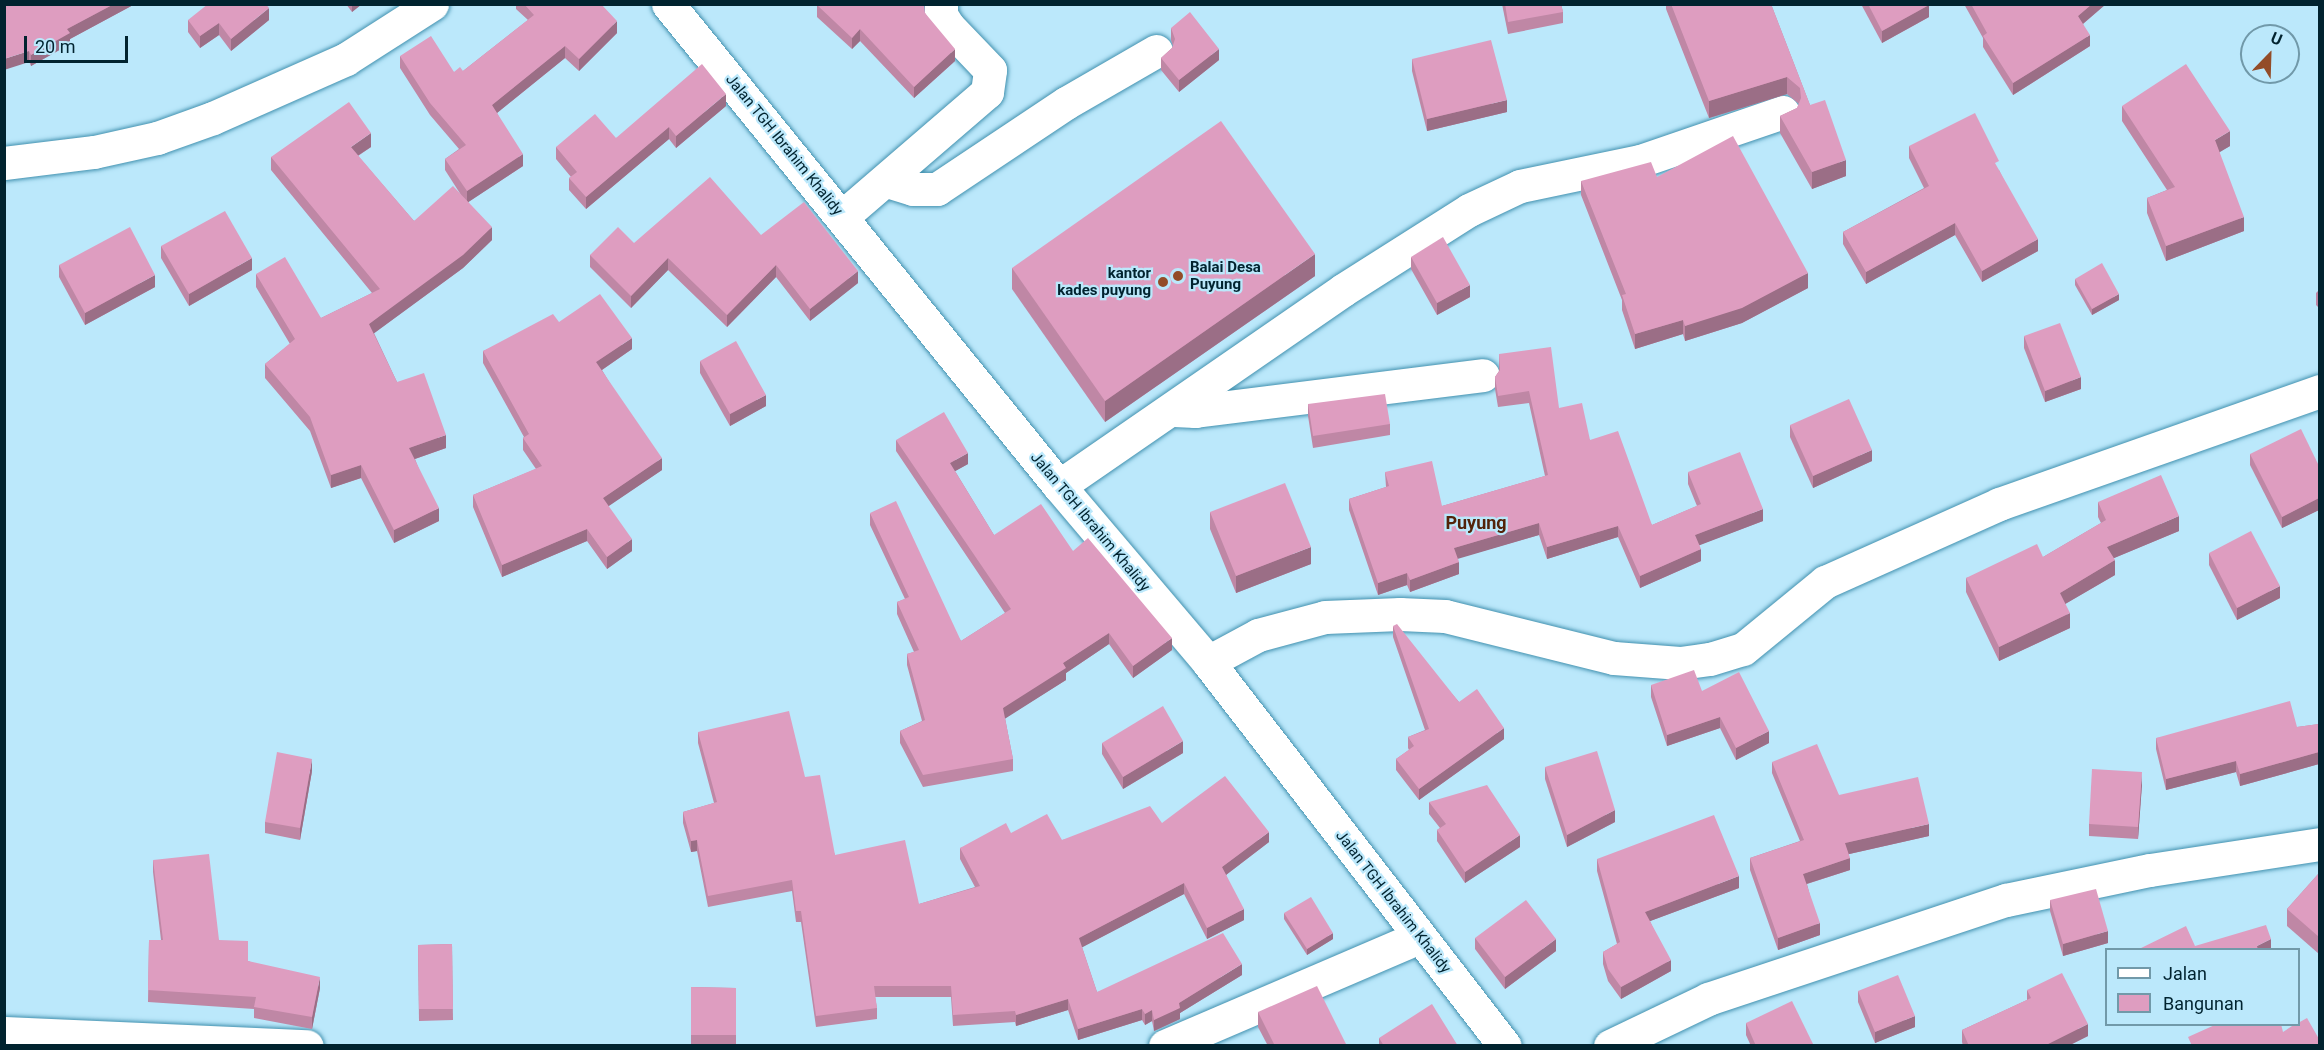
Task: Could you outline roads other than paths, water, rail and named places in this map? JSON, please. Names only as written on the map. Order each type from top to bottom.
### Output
[{"type":"street","points":[[4,163],[94,152],[157,138],[213,118],[346,59],[432,4]]},
{"type":"street","name":"Jalan TGH Ibrahim Khalidy","points":[[668,4],[843,216],[1059,486],[1208,662],[1505,1046]]},
{"type":"street","points":[[843,216],[982,98],[990,85],[990,70],[948,26],[941,15],[941,4]]},
{"type":"street","points":[[887,181],[913,189],[937,189],[1066,103],[1156,51]]},
{"type":"street","points":[[1059,486],[1174,410],[1343,290],[1468,210],[1520,186],[1640,161],[1783,112]]},
{"type":"street","points":[[1174,410],[1195,411],[1483,375]]},
{"type":"street","points":[[1208,662],[1258,635],[1325,617],[1400,614],[1445,616],[1614,657],[1680,663],[1710,659],[1743,649],[1825,582],[1989,509],[2319,391]]},
{"type":"street","points":[[1610,1046],[1708,999],[2006,900],[2150,870],[2319,844]]},
{"type":"street","points":[[1165,1046],[1419,937]]},
{"type":"street","points":[[4,1033],[307,1046]]},
{"type":"place","name":"Balai Desa Puyung","points":[[1178,276]]},
{"type":"place","name":"kantor kades puyung","points":[[1163,282]]},
{"type":"district","name":"Puyung","points":[[1476,523]]}]
